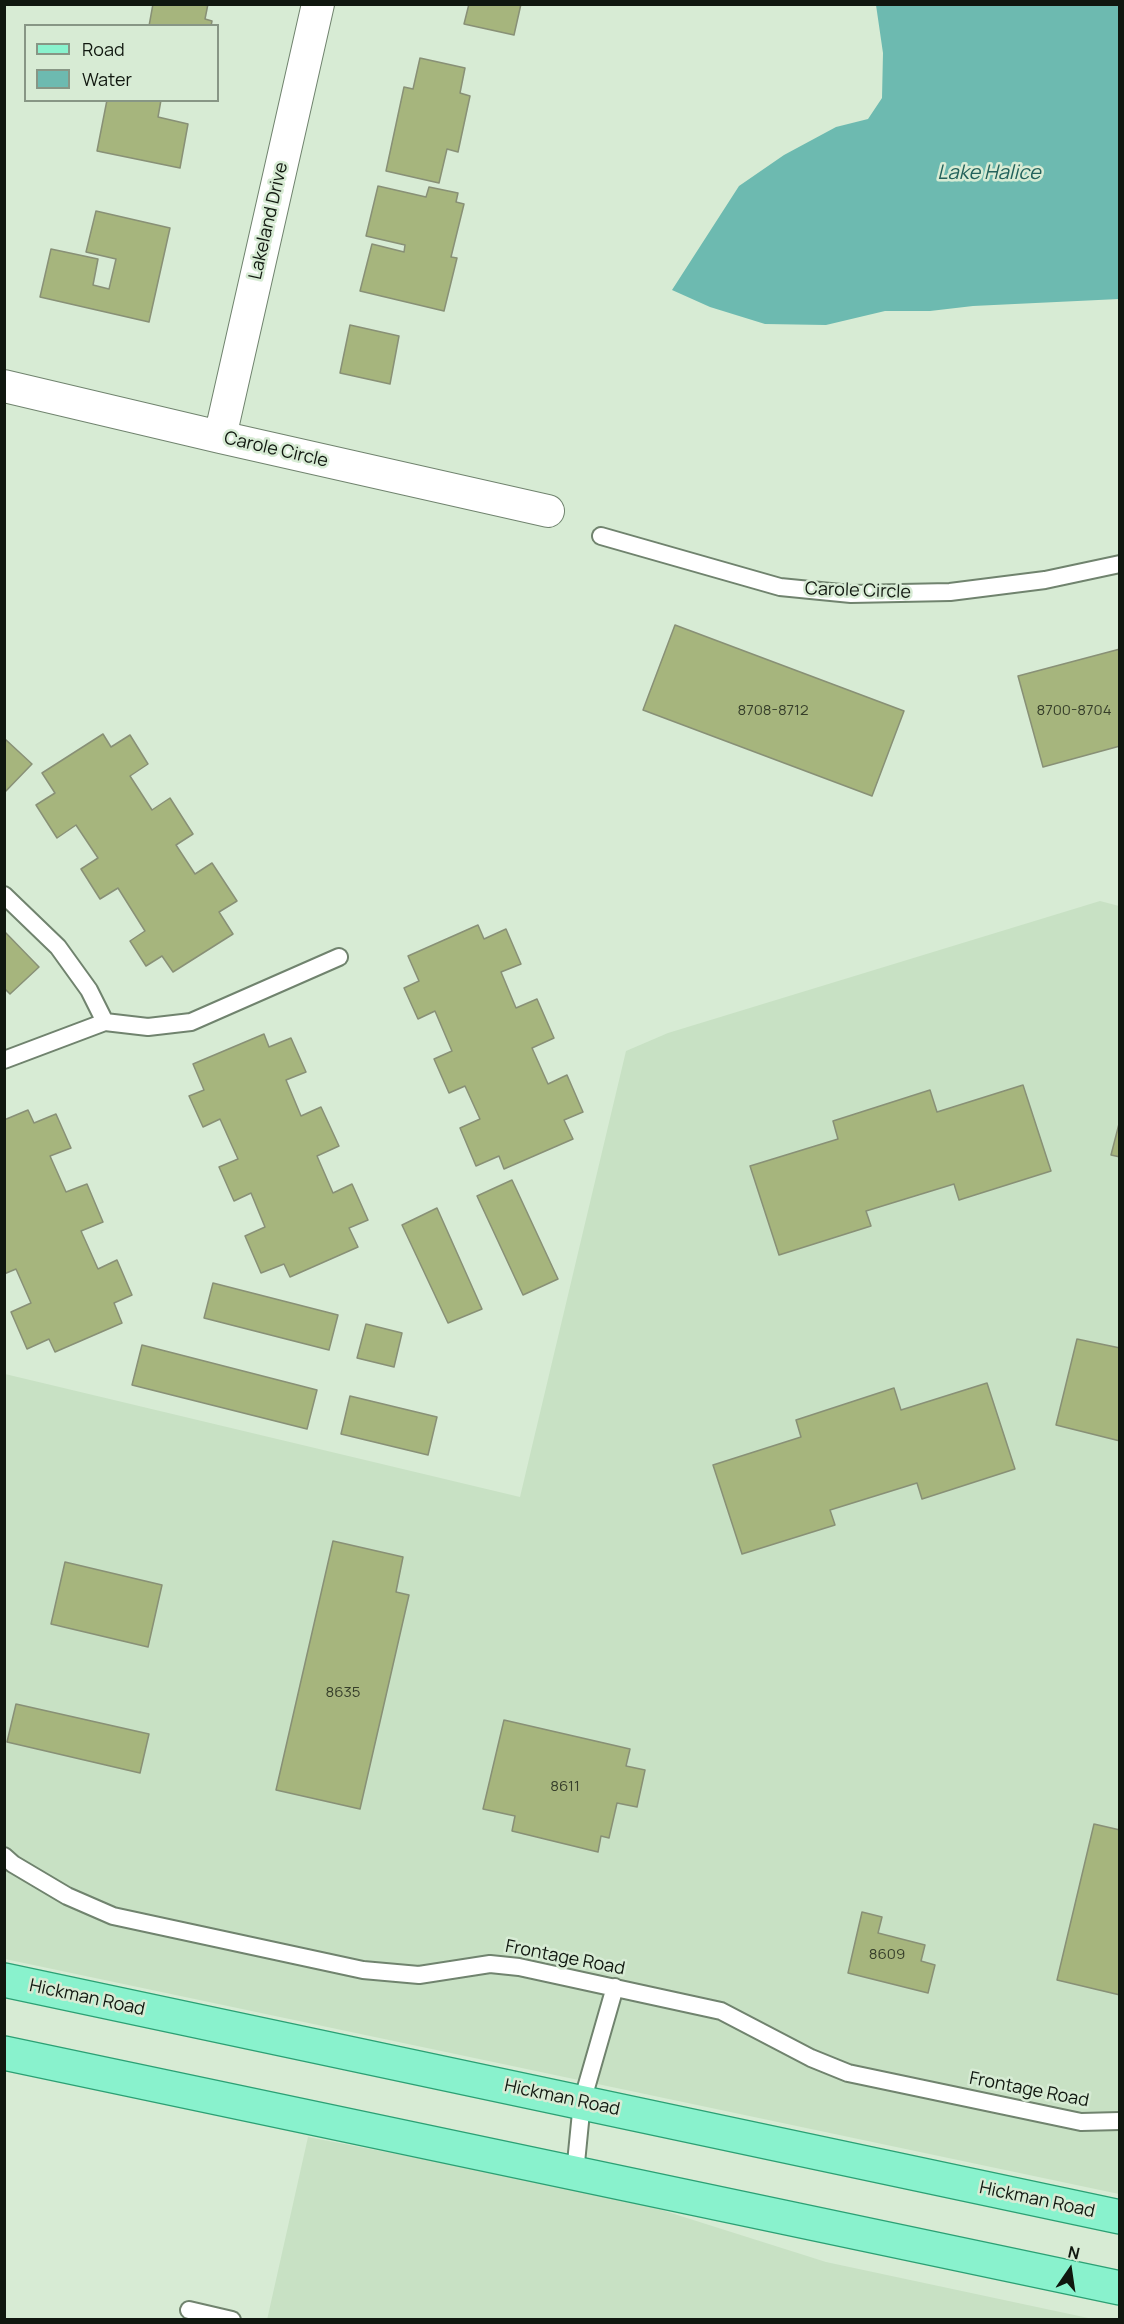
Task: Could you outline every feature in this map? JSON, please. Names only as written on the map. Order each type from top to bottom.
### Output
[{"type":"main road","name":"Hickman Road","points":[[4,1980],[1119,2217]]},
{"type":"main road","points":[[4,2053],[1119,2288]]},
{"type":"street","name":"Lakeland Drive","points":[[220,437],[318,4]]},
{"type":"street","name":"Carole Circle","points":[[4,386],[548,511]]},
{"type":"lane","name":"Carole Circle","points":[[601,536],[780,587],[850,594],[951,592],[1045,580],[1119,564]]},
{"type":"lane","points":[[4,896],[58,946],[89,990],[105,1022]]},
{"type":"lane","points":[[4,1060],[105,1022],[148,1027],[191,1022],[339,957]]},
{"type":"lane","name":"Frontage Road","points":[[4,1856],[13,1864],[67,1896],[113,1916],[363,1970],[419,1975],[490,1964],[519,1967],[721,2011],[811,2058],[848,2073],[1081,2122],[1119,2121]]},
{"type":"lane","points":[[575,2173],[582,2102],[615,1987]]},
{"type":"lane","points":[[189,2310],[232,2319]]},
{"type":"shaded area","points":[[1100,901],[1119,906],[1119,2194],[5,1959],[5,1374],[520,1497],[626,1051],[668,1033]]},
{"type":"shaded area","points":[[308,2137],[506,2175],[649,2206],[826,2262],[1093,2319],[267,2320]]},
{"type":"water","name":"Lake Halice","points":[[876,5],[1119,5],[1119,299],[973,306],[930,311],[885,311],[826,325],[765,324],[710,307],[672,290],[739,186],[784,155],[836,127],[868,119],[882,98],[883,53]]},
{"type":"building","points":[[153,4],[208,4],[205,19],[212,21],[211,24],[149,24]]},
{"type":"building","points":[[469,4],[521,4],[514,35],[464,24]]},
{"type":"building","points":[[420,58],[465,68],[460,93],[470,96],[458,152],[447,149],[439,183],[386,171],[404,87],[413,89]]},
{"type":"building","points":[[107,102],[161,102],[158,117],[188,124],[180,168],[97,151]]},
{"type":"building","points":[[378,186],[426,197],[429,187],[458,193],[456,202],[464,204],[451,257],[457,258],[444,311],[360,291],[372,244],[404,252],[405,245],[366,236]]},
{"type":"building","points":[[96,211],[170,228],[149,322],[40,297],[51,249],[98,259],[93,285],[109,289],[116,259],[86,252]]},
{"type":"building","points":[[350,325],[399,336],[390,384],[340,373]]},
{"type":"building","points":[[675,625],[904,711],[872,796],[643,710]]},
{"type":"building","points":[[1120,649],[1120,746],[1043,767],[1018,676]]},
{"type":"building","points":[[103,734],[111,747],[130,735],[148,764],[130,776],[152,810],[170,798],[193,834],[176,845],[195,874],[212,863],[237,901],[219,912],[233,934],[173,972],[162,956],[146,966],[130,941],[145,931],[118,888],[100,899],[81,869],[98,858],[76,825],[57,838],[36,805],[55,793],[42,773]]},
{"type":"building","points":[[4,740],[32,764],[4,793]]},
{"type":"building","points":[[478,925],[484,939],[506,929],[521,964],[501,972],[516,1008],[537,999],[554,1038],[532,1048],[548,1084],[567,1075],[583,1112],[564,1120],[573,1139],[504,1169],[499,1156],[476,1166],[460,1128],[480,1119],[465,1086],[449,1093],[434,1059],[452,1051],[435,1011],[418,1019],[404,988],[419,981],[408,956]]},
{"type":"building","points":[[4,931],[39,967],[10,994],[4,988]]},
{"type":"building","points":[[264,1034],[269,1047],[291,1038],[306,1072],[286,1080],[301,1116],[321,1107],[339,1146],[317,1156],[333,1193],[352,1184],[368,1220],[349,1228],[358,1247],[290,1277],[284,1264],[261,1273],[245,1236],[265,1227],[251,1193],[234,1201],[219,1167],[238,1159],[220,1119],[203,1127],[189,1096],[204,1090],[193,1064]]},
{"type":"building","points":[[1023,1085],[1051,1171],[959,1200],[954,1184],[866,1211],[871,1226],[779,1255],[750,1166],[838,1139],[833,1121],[930,1090],[937,1112]]},
{"type":"building","points":[[28,1110],[34,1123],[56,1114],[71,1148],[50,1156],[66,1192],[87,1184],[103,1222],[81,1231],[98,1269],[117,1260],[132,1295],[114,1303],[122,1323],[55,1352],[49,1339],[27,1349],[11,1312],[31,1303],[16,1269],[4,1274],[4,1120]]},
{"type":"building","points":[[1120,1120],[1120,1157],[1111,1155]]},
{"type":"building","points":[[512,1180],[558,1279],[523,1295],[477,1196]]},
{"type":"building","points":[[437,1208],[482,1309],[448,1323],[402,1225]]},
{"type":"building","points":[[213,1283],[338,1315],[329,1350],[204,1318]]},
{"type":"building","points":[[366,1324],[402,1333],[394,1367],[357,1358]]},
{"type":"building","points":[[1077,1339],[1120,1348],[1120,1441],[1056,1425]]},
{"type":"building","points":[[142,1345],[317,1390],[307,1429],[132,1385]]},
{"type":"building","points":[[987,1383],[1015,1469],[922,1499],[917,1483],[830,1510],[835,1525],[742,1554],[713,1465],[801,1437],[796,1420],[894,1388],[901,1410]]},
{"type":"building","points":[[350,1396],[437,1417],[428,1455],[341,1434]]},
{"type":"building","points":[[333,1541],[403,1557],[396,1592],[409,1595],[360,1809],[276,1790]]},
{"type":"building","points":[[65,1562],[162,1585],[148,1647],[51,1624]]},
{"type":"building","points":[[16,1704],[149,1734],[140,1773],[7,1742]]},
{"type":"building","points":[[504,1720],[630,1749],[626,1766],[645,1770],[637,1807],[617,1803],[609,1838],[601,1836],[598,1852],[512,1831],[515,1816],[483,1809]]},
{"type":"building","points":[[1094,1824],[1120,1830],[1120,1995],[1057,1980]]},
{"type":"building","points":[[862,1912],[882,1917],[878,1933],[925,1945],[921,1961],[935,1965],[928,1993],[848,1973]]}]
